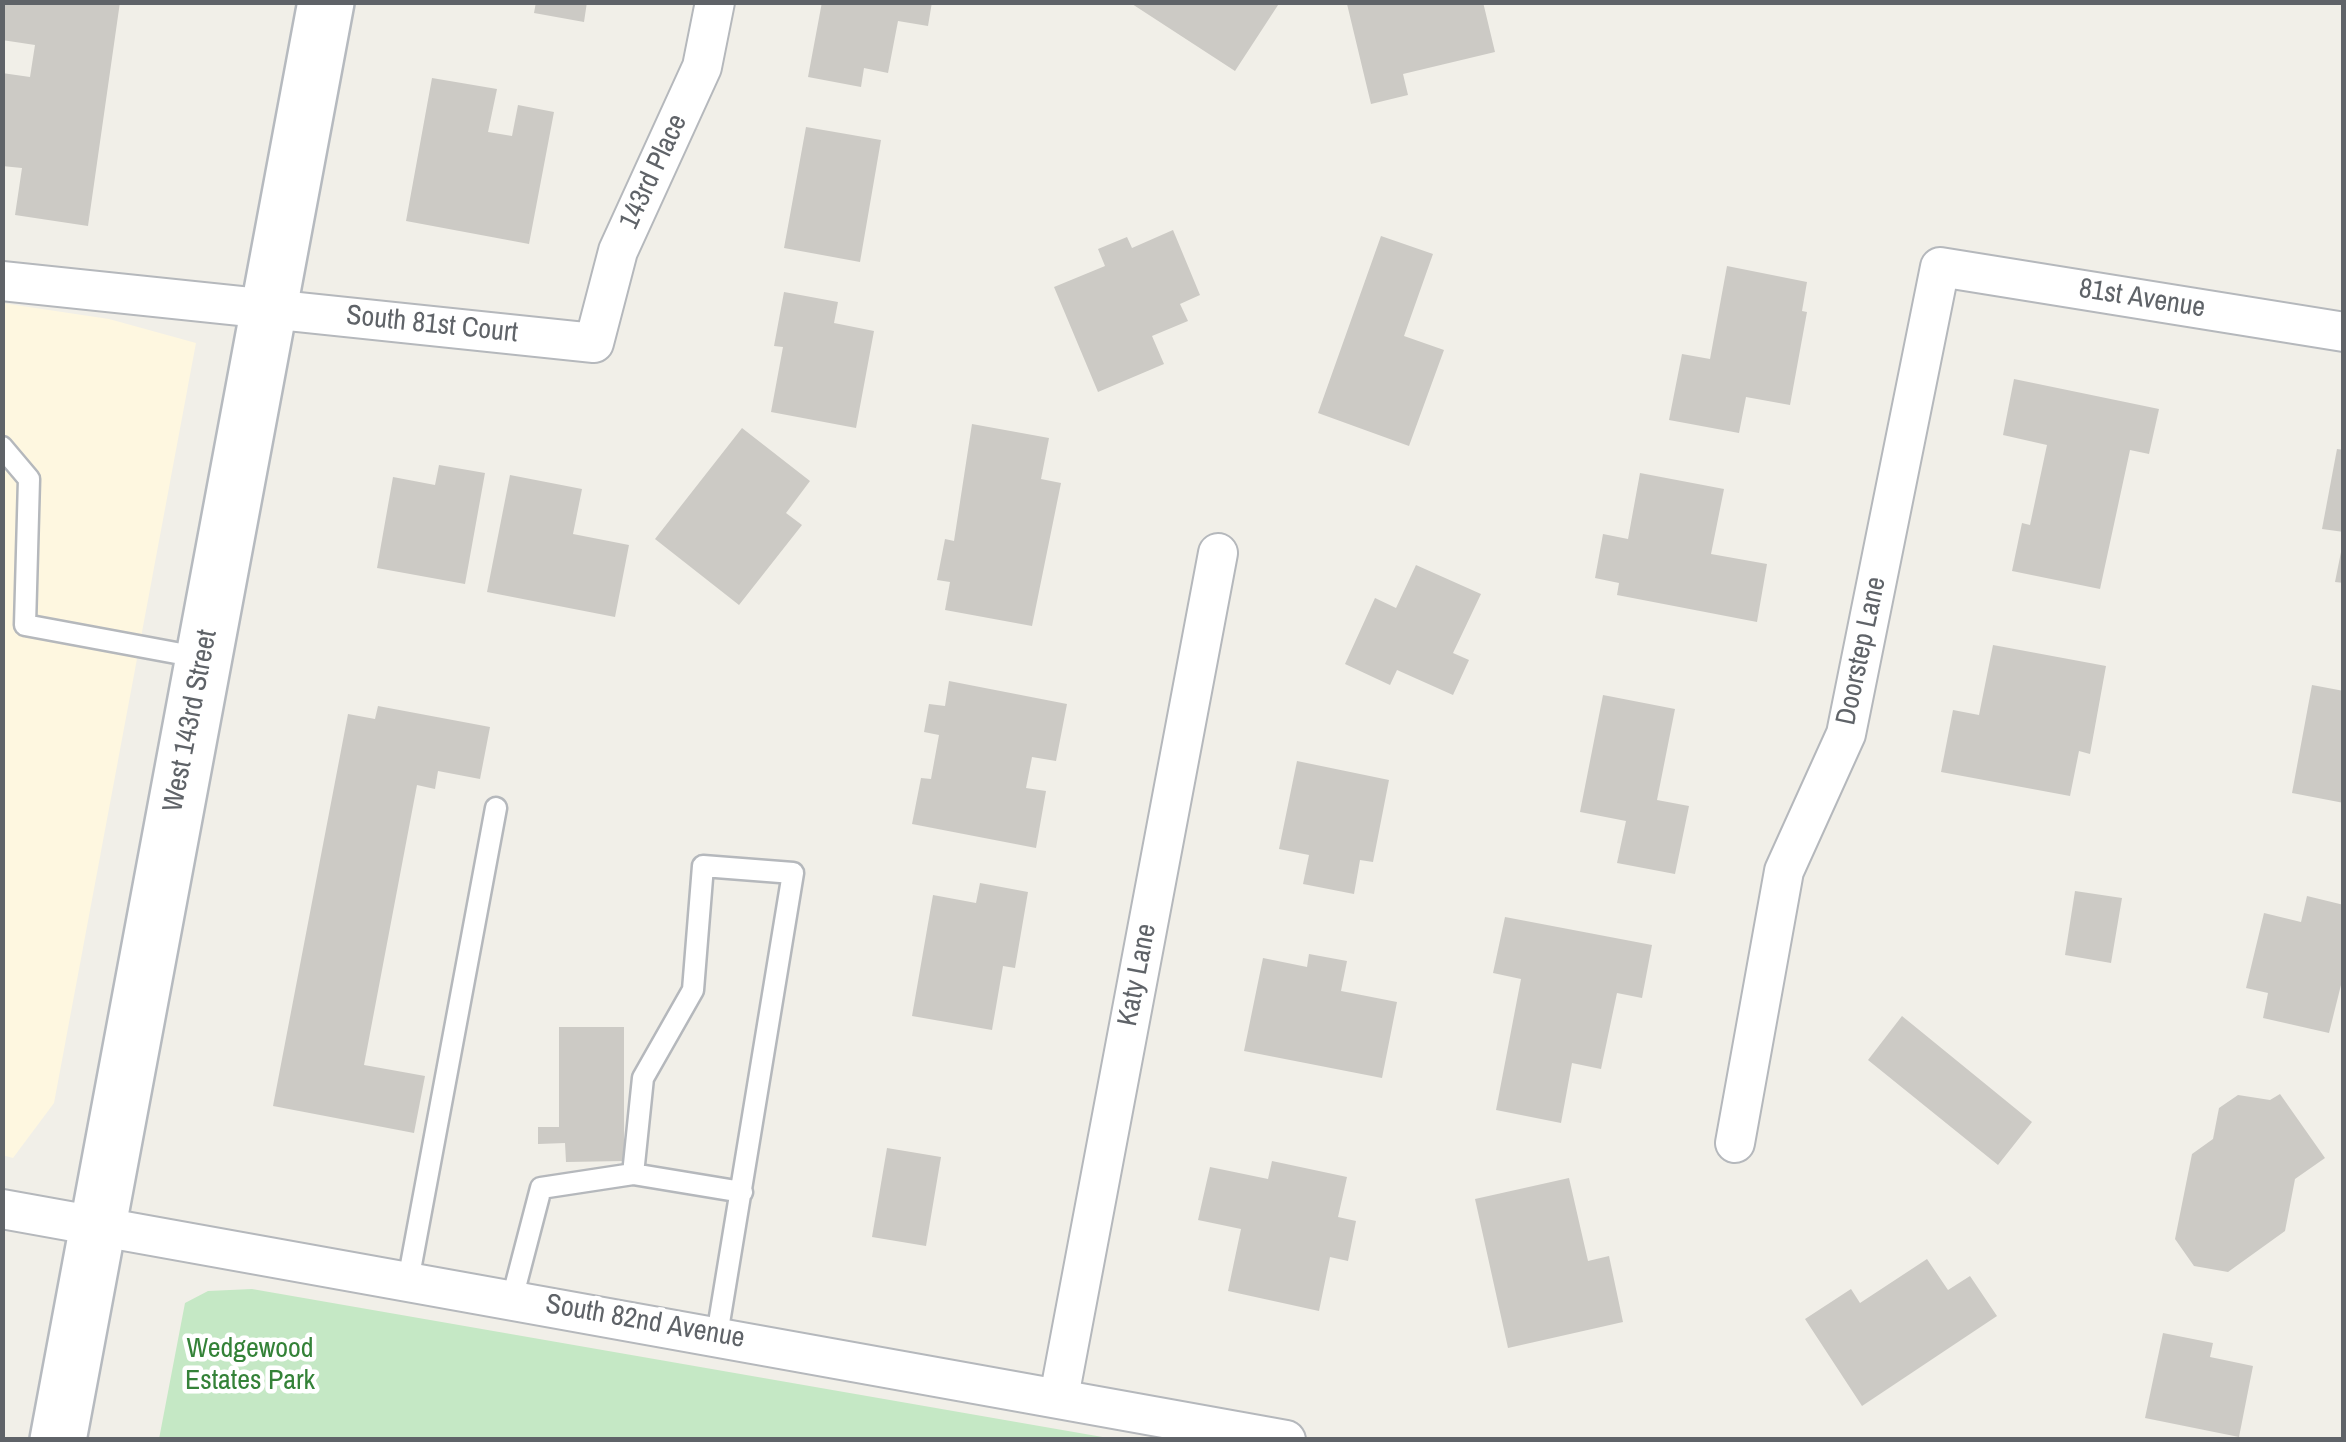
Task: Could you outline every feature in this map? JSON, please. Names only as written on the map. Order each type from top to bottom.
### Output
[{"type":"main road","name":"West 143rd Street","points":[[58,1440],[326,2]]},
{"type":"street","name":"143rd Place","points":[[594,343],[618,250],[702,68],[715,2]]},
{"type":"street","name":"81st Avenue","points":[[1940,267],[2344,332]]},
{"type":"street","name":"Doorstep Lane","points":[[1735,1143],[1784,871],[1846,734],[1940,267]]},
{"type":"street","name":"South 81st Court","points":[[2,281],[594,343]]},
{"type":"street","name":"Katy Lane","points":[[1058,1398],[1218,553]]},
{"type":"street","name":"South 82nd Avenue","points":[[2,1209],[1286,1440]]},
{"type":"lane","points":[[2,447],[28,479],[25,625]]},
{"type":"lane","points":[[2,621],[203,658]]},
{"type":"lane","points":[[408,1280],[496,808]]},
{"type":"lane","points":[[632,1174],[643,1078],[693,990],[703,866],[793,872],[717,1335]]},
{"type":"lane","points":[[512,1299],[541,1188],[632,1174],[742,1192]]},
{"type":"shaded area","points":[[2,303],[109,319],[196,343],[54,1103],[13,1158],[2,1155]]},
{"type":"green space","name":"Wedgewood Estates Park","points":[[252,1289],[1114,1439],[159,1439],[185,1303],[208,1291]]},
{"type":"building","points":[[2,2],[120,2],[88,226],[15,215],[22,168],[2,166],[2,73],[30,77],[35,45],[2,40]]},
{"type":"building","points":[[536,2],[587,2],[584,22],[534,13]]},
{"type":"building","points":[[822,2],[932,2],[928,26],[898,21],[888,73],[864,68],[861,87],[808,77]]},
{"type":"building","points":[[1129,2],[1280,2],[1235,71]]},
{"type":"building","points":[[1483,2],[1495,52],[1403,74],[1408,95],[1371,104],[1347,4]]},
{"type":"building","points":[[432,78],[497,89],[488,132],[512,136],[518,105],[554,112],[529,244],[406,221]]},
{"type":"building","points":[[806,127],[881,140],[860,262],[784,248]]},
{"type":"building","points":[[1173,230],[1200,295],[1180,304],[1188,321],[1152,336],[1164,364],[1098,392],[1054,287],[1105,266],[1098,249],[1127,237],[1132,248]]},
{"type":"building","points":[[1381,236],[1433,254],[1404,336],[1444,350],[1409,446],[1318,413]]},
{"type":"building","points":[[1727,266],[1807,282],[1802,311],[1807,312],[1790,405],[1746,397],[1739,433],[1669,420],[1682,354],[1710,359]]},
{"type":"building","points":[[784,292],[838,302],[834,323],[874,331],[856,428],[771,412],[783,347],[774,346]]},
{"type":"building","points":[[2014,379],[2159,409],[2149,454],[2130,450],[2100,589],[2012,571],[2022,523],[2030,525],[2047,445],[2003,435]]},
{"type":"building","points":[[972,424],[1049,438],[1041,479],[1061,483],[1032,626],[945,610],[950,582],[937,580],[945,539],[954,541]]},
{"type":"building","points":[[742,428],[810,481],[786,513],[802,525],[739,605],[655,539]]},
{"type":"building","points":[[2337,449],[2344,450],[2344,532],[2322,529]]},
{"type":"building","points":[[439,465],[485,473],[465,584],[377,568],[393,477],[435,485]]},
{"type":"building","points":[[1640,473],[1724,489],[1711,554],[1767,564],[1757,622],[1617,595],[1619,583],[1595,578],[1603,534],[1628,539]]},
{"type":"building","points":[[510,475],[582,489],[573,534],[629,545],[615,617],[487,592]]},
{"type":"building","points":[[2344,547],[2344,583],[2335,582]]},
{"type":"building","points":[[1416,565],[1481,594],[1453,653],[1469,660],[1453,695],[1397,670],[1390,685],[1345,664],[1375,598],[1396,608]]},
{"type":"building","points":[[1993,645],[2106,666],[2090,754],[2079,751],[2070,796],[1941,772],[1953,710],[1979,715]]},
{"type":"building","points":[[949,681],[1067,704],[1056,761],[1032,757],[1026,788],[1046,791],[1036,848],[912,824],[921,778],[931,779],[939,735],[924,732],[929,704],[945,706]]},
{"type":"building","points":[[2312,685],[2344,691],[2344,803],[2292,793]]},
{"type":"building","points":[[1603,695],[1675,709],[1657,800],[1689,806],[1675,874],[1617,863],[1626,821],[1580,812]]},
{"type":"building","points":[[378,706],[490,727],[480,779],[438,771],[435,789],[417,785],[364,1065],[425,1076],[414,1133],[273,1106],[348,714],[375,719]]},
{"type":"building","points":[[1297,761],[1389,780],[1373,862],[1360,860],[1354,894],[1303,884],[1309,855],[1279,849]]},
{"type":"building","points":[[980,883],[1028,892],[1015,968],[1003,966],[992,1030],[912,1016],[933,895],[976,903]]},
{"type":"building","points":[[2075,891],[2122,898],[2111,963],[2065,955]]},
{"type":"building","points":[[2307,896],[2344,905],[2344,973],[2329,1033],[2263,1018],[2268,993],[2246,988],[2264,913],[2301,922]]},
{"type":"building","points":[[1505,917],[1652,945],[1642,998],[1617,993],[1601,1069],[1572,1063],[1561,1123],[1496,1110],[1521,979],[1493,973]]},
{"type":"building","points":[[1309,954],[1347,961],[1341,991],[1397,1002],[1382,1078],[1244,1051],[1263,958],[1307,967]]},
{"type":"building","points":[[1902,1016],[2032,1122],[1998,1165],[1868,1060]]},
{"type":"building","points":[[559,1027],[624,1027],[624,1161],[566,1162],[565,1143],[538,1144],[538,1127],[559,1127]]},
{"type":"building","points":[[2280,1094],[2325,1158],[2295,1179],[2285,1231],[2228,1272],[2194,1266],[2175,1239],[2192,1154],[2213,1139],[2219,1108],[2238,1095],[2270,1100]]},
{"type":"building","points":[[887,1148],[941,1157],[926,1246],[872,1237]]},
{"type":"building","points":[[1272,1161],[1347,1177],[1338,1217],[1356,1221],[1348,1261],[1330,1257],[1319,1311],[1228,1291],[1241,1229],[1198,1220],[1210,1167],[1268,1179]]},
{"type":"building","points":[[1569,1178],[1588,1261],[1609,1256],[1623,1322],[1508,1348],[1475,1199]]},
{"type":"building","points":[[1927,1259],[1948,1290],[1970,1276],[1997,1316],[1862,1406],[1805,1319],[1851,1289],[1860,1303]]},
{"type":"building","points":[[2163,1333],[2213,1343],[2210,1357],[2253,1366],[2239,1437],[2145,1418]]}]
